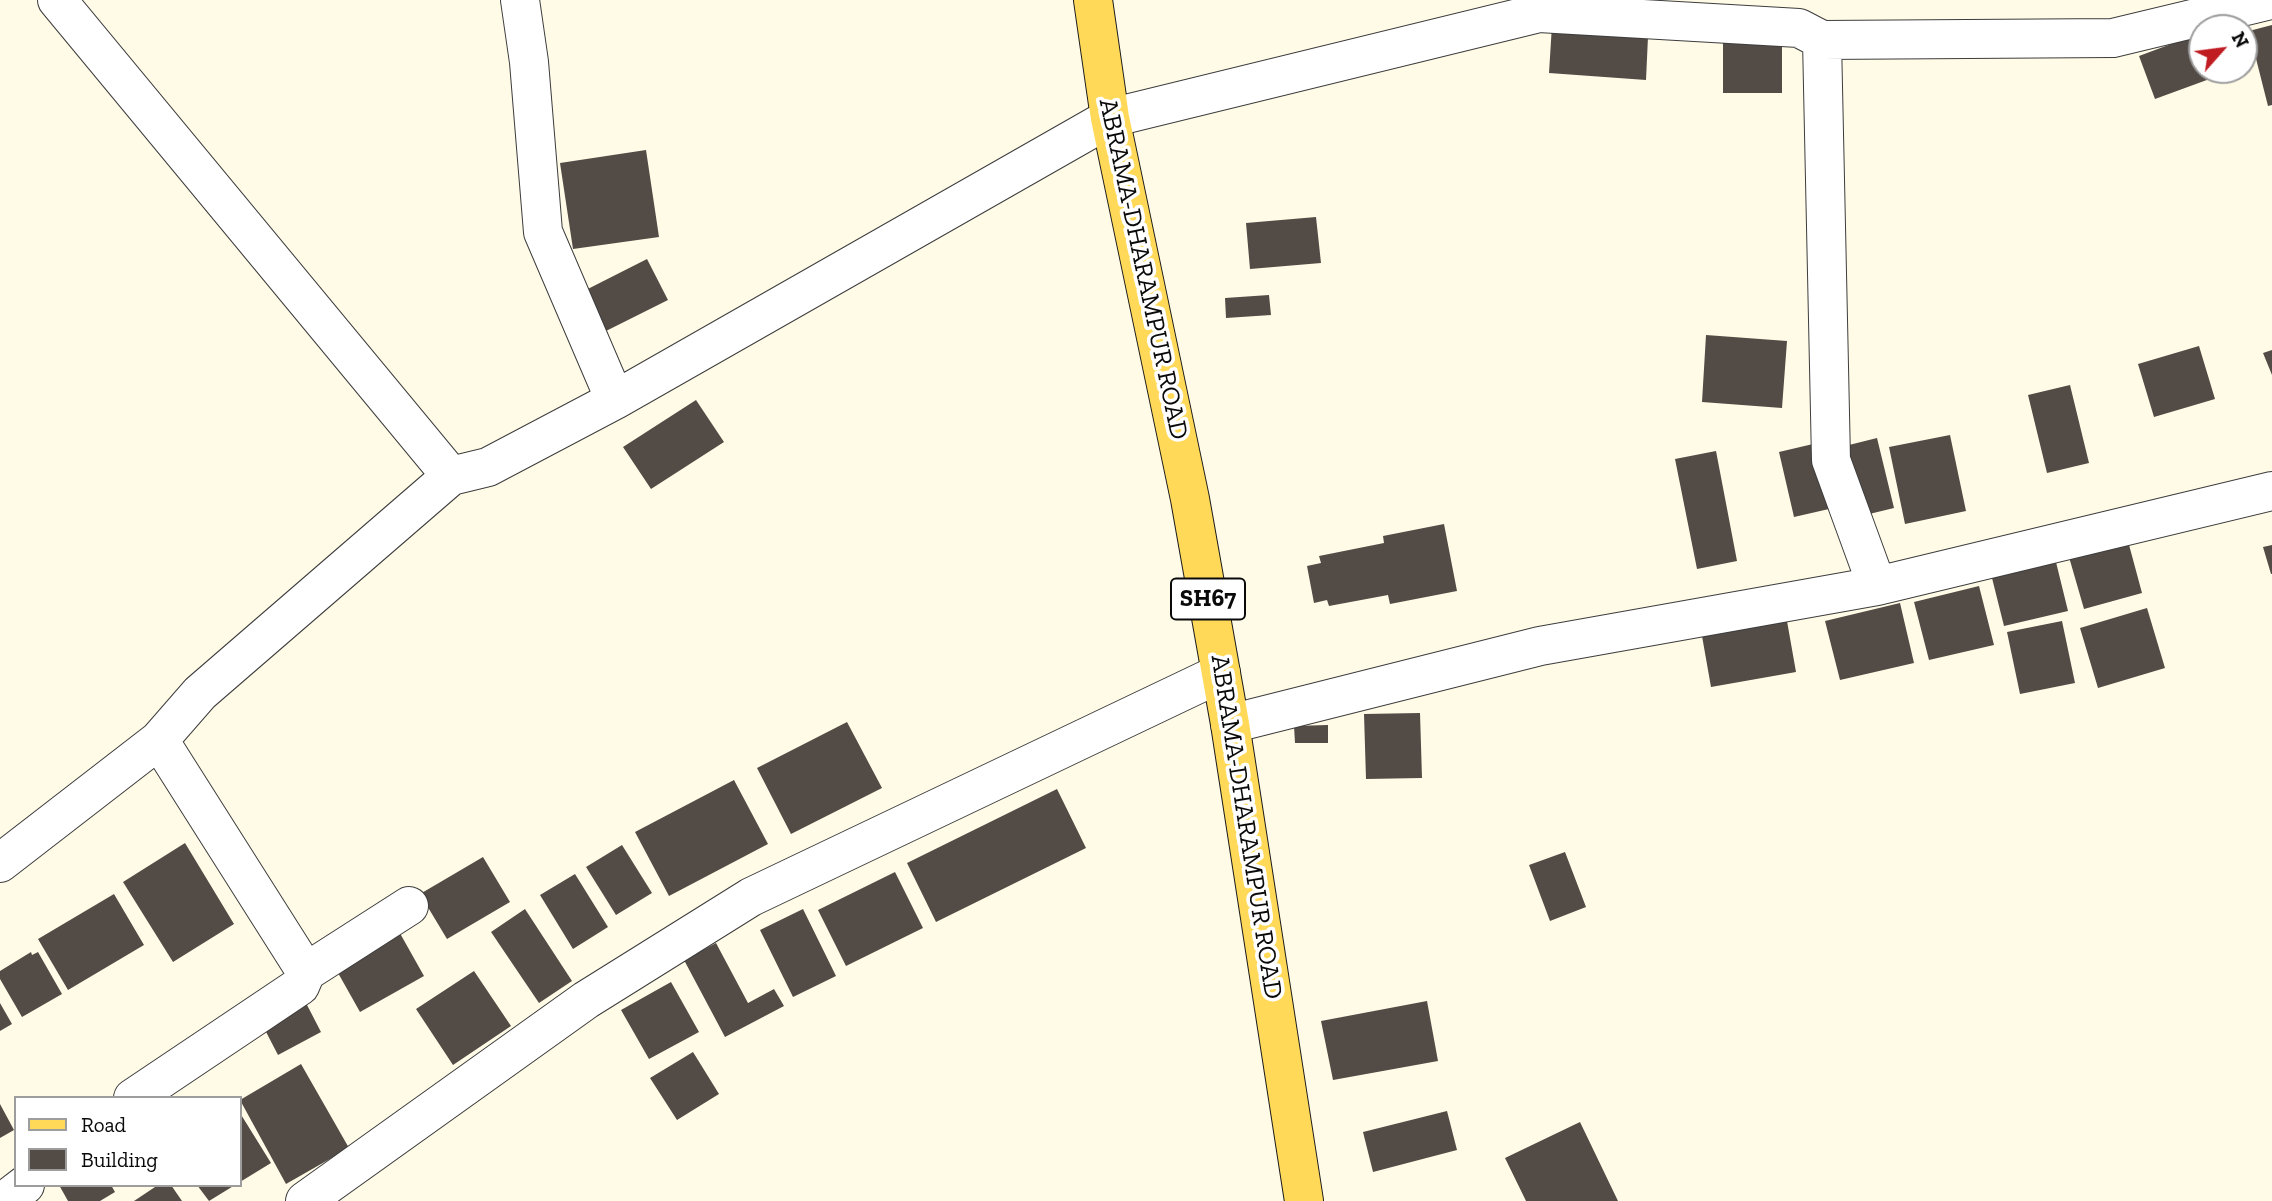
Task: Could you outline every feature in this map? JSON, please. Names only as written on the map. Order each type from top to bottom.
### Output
[{"type":"main road","name":"ABRAMA-DHARAMPUR ROAD","points":[[1093,0],[1110,118],[1190,499],[1230,724],[1304,1201]]},
{"type":"street","points":[[57,0],[452,476]]},
{"type":"street","points":[[520,0],[529,62],[543,232],[615,400]]},
{"type":"street","points":[[0,863],[159,740],[200,693],[452,476],[488,467],[615,400],[1110,118],[1540,7],[1799,28],[1822,40],[2113,38],[2271,0]]},
{"type":"street","points":[[1822,40],[1831,460],[1878,586]]},
{"type":"street","points":[[1230,724],[1540,646],[1878,586],[2272,491]]},
{"type":"street","points":[[305,1201],[586,1000],[751,897],[1221,673]]},
{"type":"street","points":[[159,740],[306,972]]},
{"type":"street","points":[[136,1096],[300,986],[306,972],[410,906]]},
{"type":"street","points":[[4,1201],[22,1187]]},
{"type":"building","points":[[1553,9],[1649,15],[1646,80],[1549,73]]},
{"type":"building","points":[[1723,18],[1782,18],[1782,93],[1723,93]]},
{"type":"building","points":[[2272,25],[2272,105],[2268,106],[2258,67],[2258,29]]},
{"type":"building","points":[[2188,38],[2188,84],[2196,84],[2155,99],[2139,56]]},
{"type":"building","points":[[646,150],[659,237],[573,249],[560,163]]},
{"type":"building","points":[[1316,217],[1321,263],[1250,269],[1246,223]]},
{"type":"building","points":[[647,259],[668,300],[592,338],[572,297]]},
{"type":"building","points":[[1269,295],[1271,315],[1226,318],[1225,298]]},
{"type":"building","points":[[1706,335],[1787,341],[1782,408],[1702,402]]},
{"type":"building","points":[[2199,346],[2215,399],[2154,417],[2138,364]]},
{"type":"building","points":[[2272,350],[2272,375],[2263,353]]},
{"type":"building","points":[[2070,385],[2089,463],[2047,473],[2028,395]]},
{"type":"building","points":[[696,400],[724,442],[651,489],[623,447]]},
{"type":"building","points":[[1950,435],[1966,511],[1905,524],[1889,447]]},
{"type":"building","points":[[1877,438],[1894,508],[1861,516],[1845,446]]},
{"type":"building","points":[[1813,444],[1829,509],[1794,517],[1779,452]]},
{"type":"building","points":[[1716,451],[1737,561],[1697,569],[1675,459]]},
{"type":"building","points":[[1444,524],[1457,591],[1390,604],[1388,595],[1329,606],[1327,600],[1314,603],[1307,566],[1321,563],[1319,556],[1384,543],[1383,536]]},
{"type":"building","points":[[2128,541],[2142,593],[2084,609],[2069,557]]},
{"type":"building","points":[[2272,545],[2272,574],[2271,574],[2263,547]]},
{"type":"building","points":[[2055,558],[2068,611],[2004,626],[1991,574]]},
{"type":"building","points":[[1979,586],[1994,645],[1929,660],[1914,602]]},
{"type":"building","points":[[1900,603],[1914,663],[1840,680],[1825,621]]},
{"type":"building","points":[[2147,608],[2165,668],[2098,688],[2080,628]]},
{"type":"building","points":[[1787,621],[1796,672],[1711,687],[1702,636]]},
{"type":"building","points":[[2062,621],[2075,683],[2020,694],[2007,632]]},
{"type":"building","points":[[1420,713],[1422,778],[1366,779],[1364,714]]},
{"type":"building","points":[[847,722],[882,788],[791,834],[757,768]]},
{"type":"building","points":[[1328,725],[1328,743],[1295,743],[1294,726]]},
{"type":"building","points":[[734,780],[768,844],[669,896],[635,832]]},
{"type":"building","points":[[1057,789],[1086,848],[936,922],[907,863]]},
{"type":"building","points":[[185,843],[234,924],[173,962],[123,882]]},
{"type":"building","points":[[622,845],[652,893],[616,915],[586,867]]},
{"type":"building","points":[[1565,852],[1586,907],[1550,921],[1529,865]]},
{"type":"building","points":[[483,857],[510,902],[447,939],[420,894]]},
{"type":"building","points":[[895,872],[923,928],[846,966],[818,910]]},
{"type":"building","points":[[575,874],[608,927],[573,949],[540,895]]},
{"type":"building","points":[[114,894],[144,945],[68,990],[38,939]]},
{"type":"building","points":[[525,909],[572,981],[539,1003],[491,932]]},
{"type":"building","points":[[803,909],[836,976],[793,997],[760,930]]},
{"type":"building","points":[[397,928],[424,976],[360,1012],[333,964]]},
{"type":"building","points":[[716,943],[748,1003],[774,989],[784,1006],[725,1037],[684,960]]},
{"type":"building","points":[[31,952],[32,955],[38,952],[62,994],[22,1017],[0,979],[0,971]]},
{"type":"building","points":[[474,971],[511,1026],[453,1065],[416,1009]]},
{"type":"building","points":[[292,976],[321,1032],[278,1055],[249,999]]},
{"type":"building","points":[[671,982],[699,1032],[649,1059],[621,1010]]},
{"type":"building","points":[[1427,1001],[1438,1061],[1333,1080],[1321,1021]]},
{"type":"building","points":[[0,1003],[12,1024],[0,1031]]},
{"type":"building","points":[[693,1052],[719,1094],[677,1120],[650,1078]]},
{"type":"building","points":[[301,1064],[349,1148],[286,1184],[242,1104],[242,1099]]},
{"type":"building","points":[[0,1104],[14,1130],[0,1138]]},
{"type":"building","points":[[1447,1111],[1457,1150],[1373,1172],[1363,1132]]},
{"type":"building","points":[[242,1116],[271,1163],[242,1181]]},
{"type":"building","points":[[1580,1122],[1618,1201],[1526,1201],[1505,1158]]},
{"type":"building","points":[[60,1187],[112,1187],[115,1192],[100,1201],[68,1201]]},
{"type":"building","points":[[155,1187],[172,1187],[182,1201],[134,1201]]},
{"type":"building","points":[[198,1187],[232,1187],[209,1201]]}]
